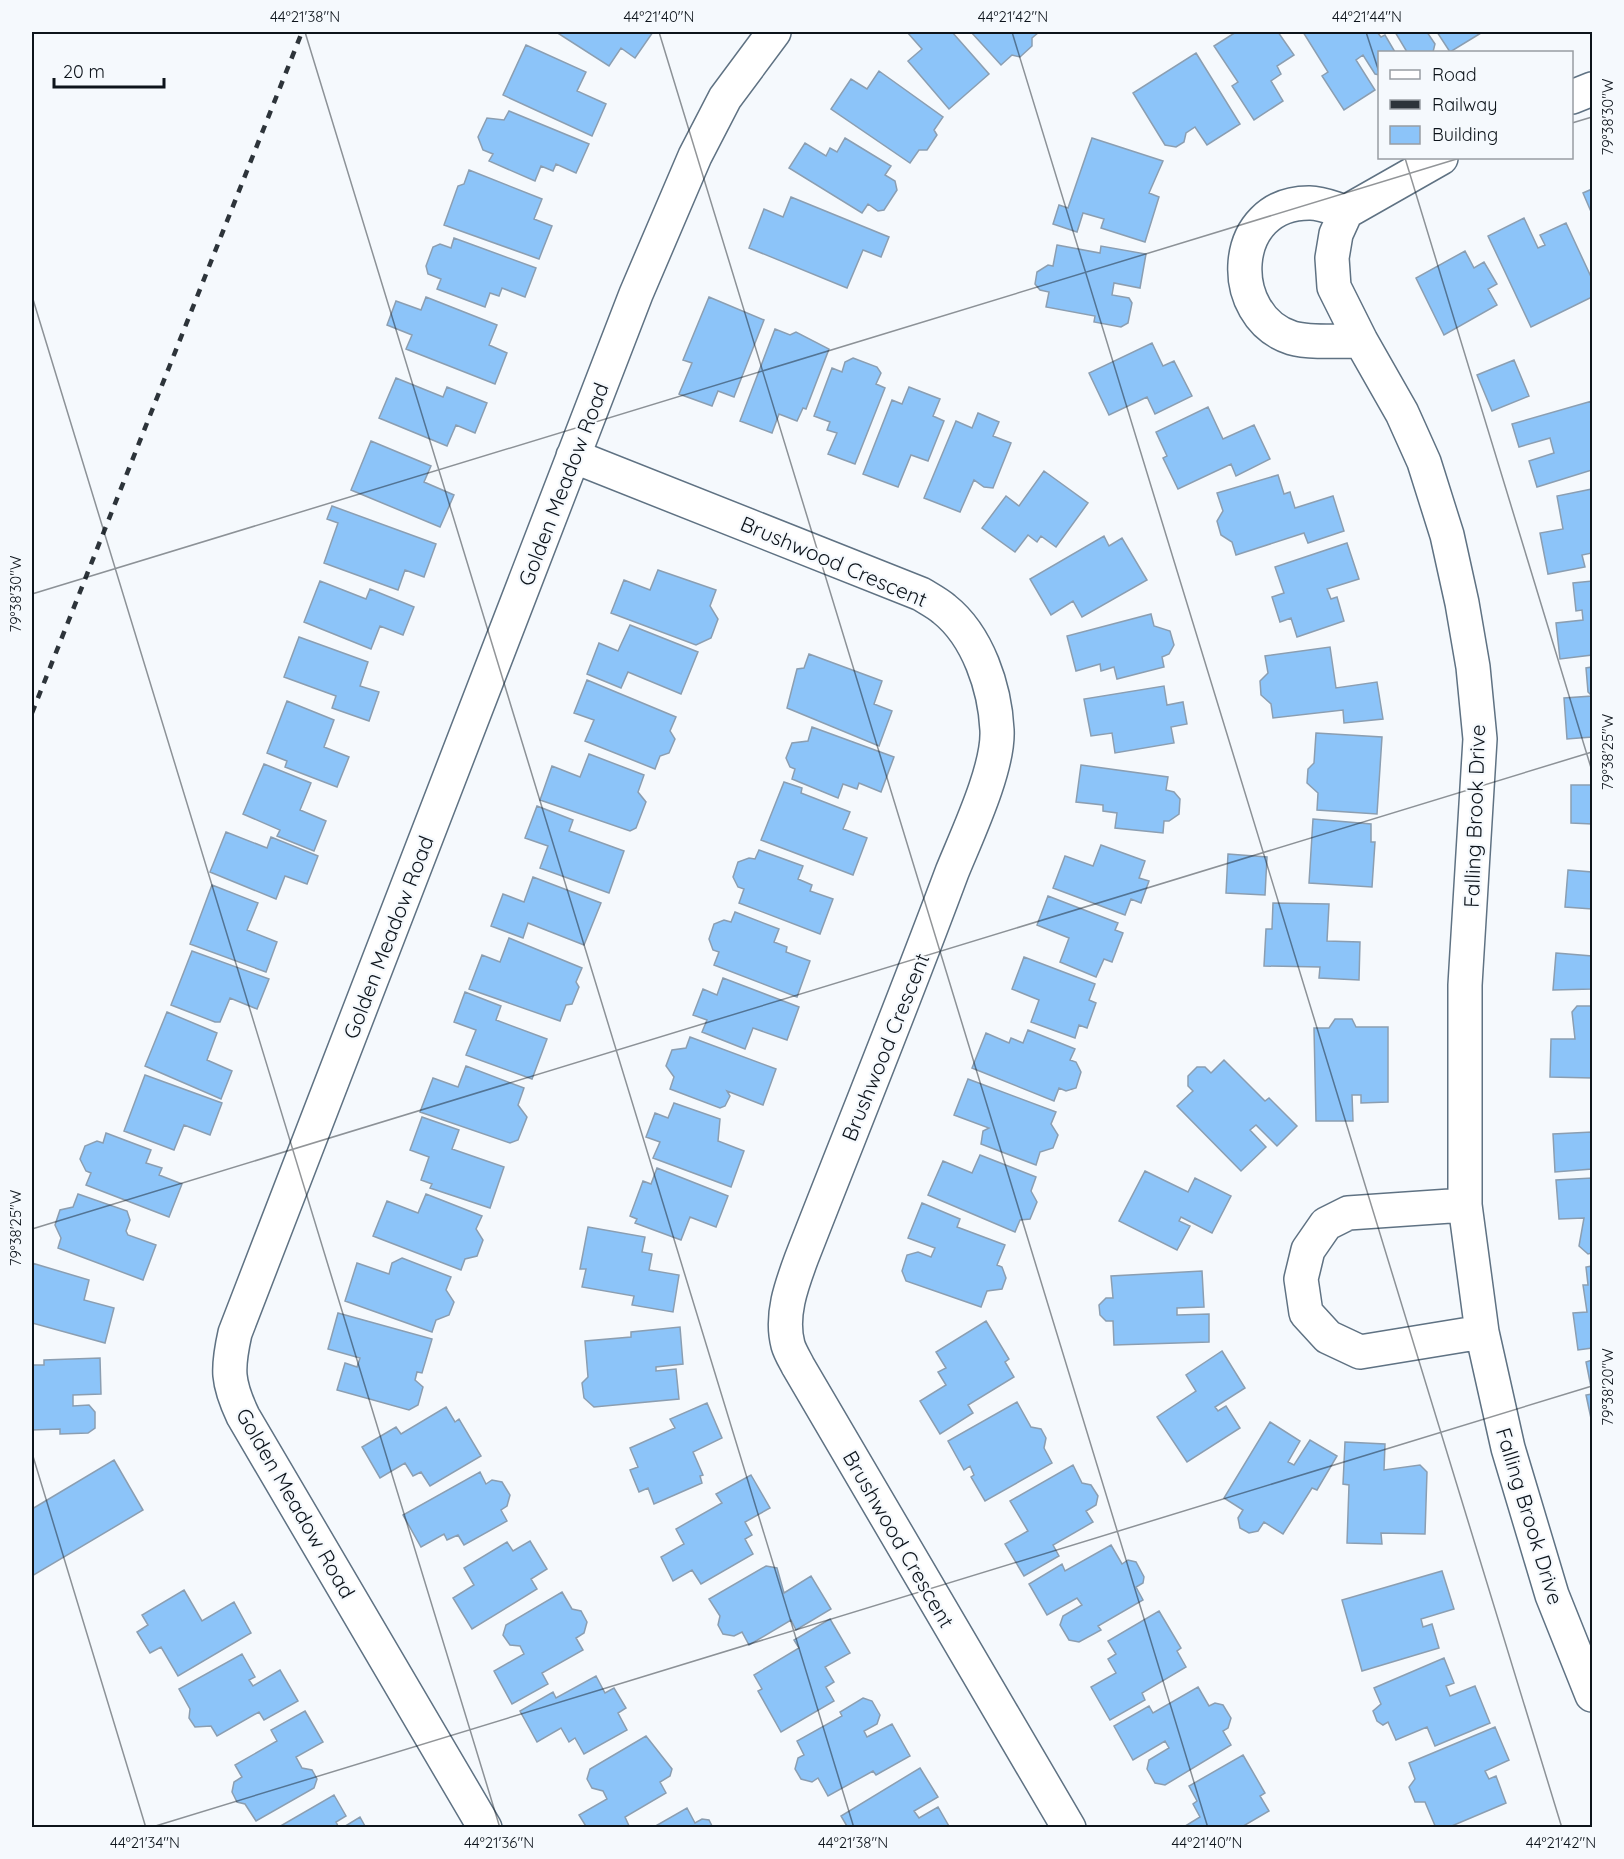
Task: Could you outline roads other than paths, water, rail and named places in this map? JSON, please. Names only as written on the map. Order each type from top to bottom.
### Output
[{"type":"street","name":"Golden Meadow Road","points":[[484,1827],[278,1472],[243,1416],[233,1393],[229,1362],[235,1333],[636,294],[695,156],[725,98],[774,32]]},
{"type":"street","points":[[1573,97],[1593,89]]},
{"type":"street","points":[[1361,341],[1292,338],[1268,325],[1250,299],[1244,269],[1248,242],[1264,218],[1289,206],[1312,203],[1346,212],[1439,159]]},
{"type":"street","name":"Falling Brook Drive","points":[[1346,212],[1336,234],[1332,258],[1334,287],[1361,341],[1402,413],[1424,462],[1447,535],[1473,667],[1480,739],[1465,985],[1465,1204],[1482,1332],[1508,1448],[1548,1584],[1593,1695]]},
{"type":"street","name":"Brushwood Crescent","points":[[573,456],[921,594],[944,609],[962,627],[976,648],[985,671],[997,731],[993,764],[928,937],[802,1257],[789,1293],[786,1322],[788,1345],[798,1366],[1069,1827]]},
{"type":"street","points":[[1465,1204],[1348,1213],[1326,1224],[1308,1250],[1300,1280],[1306,1313],[1328,1337],[1360,1352],[1482,1332]]},
{"type":"railway","points":[[32,713],[302,32]]}]
